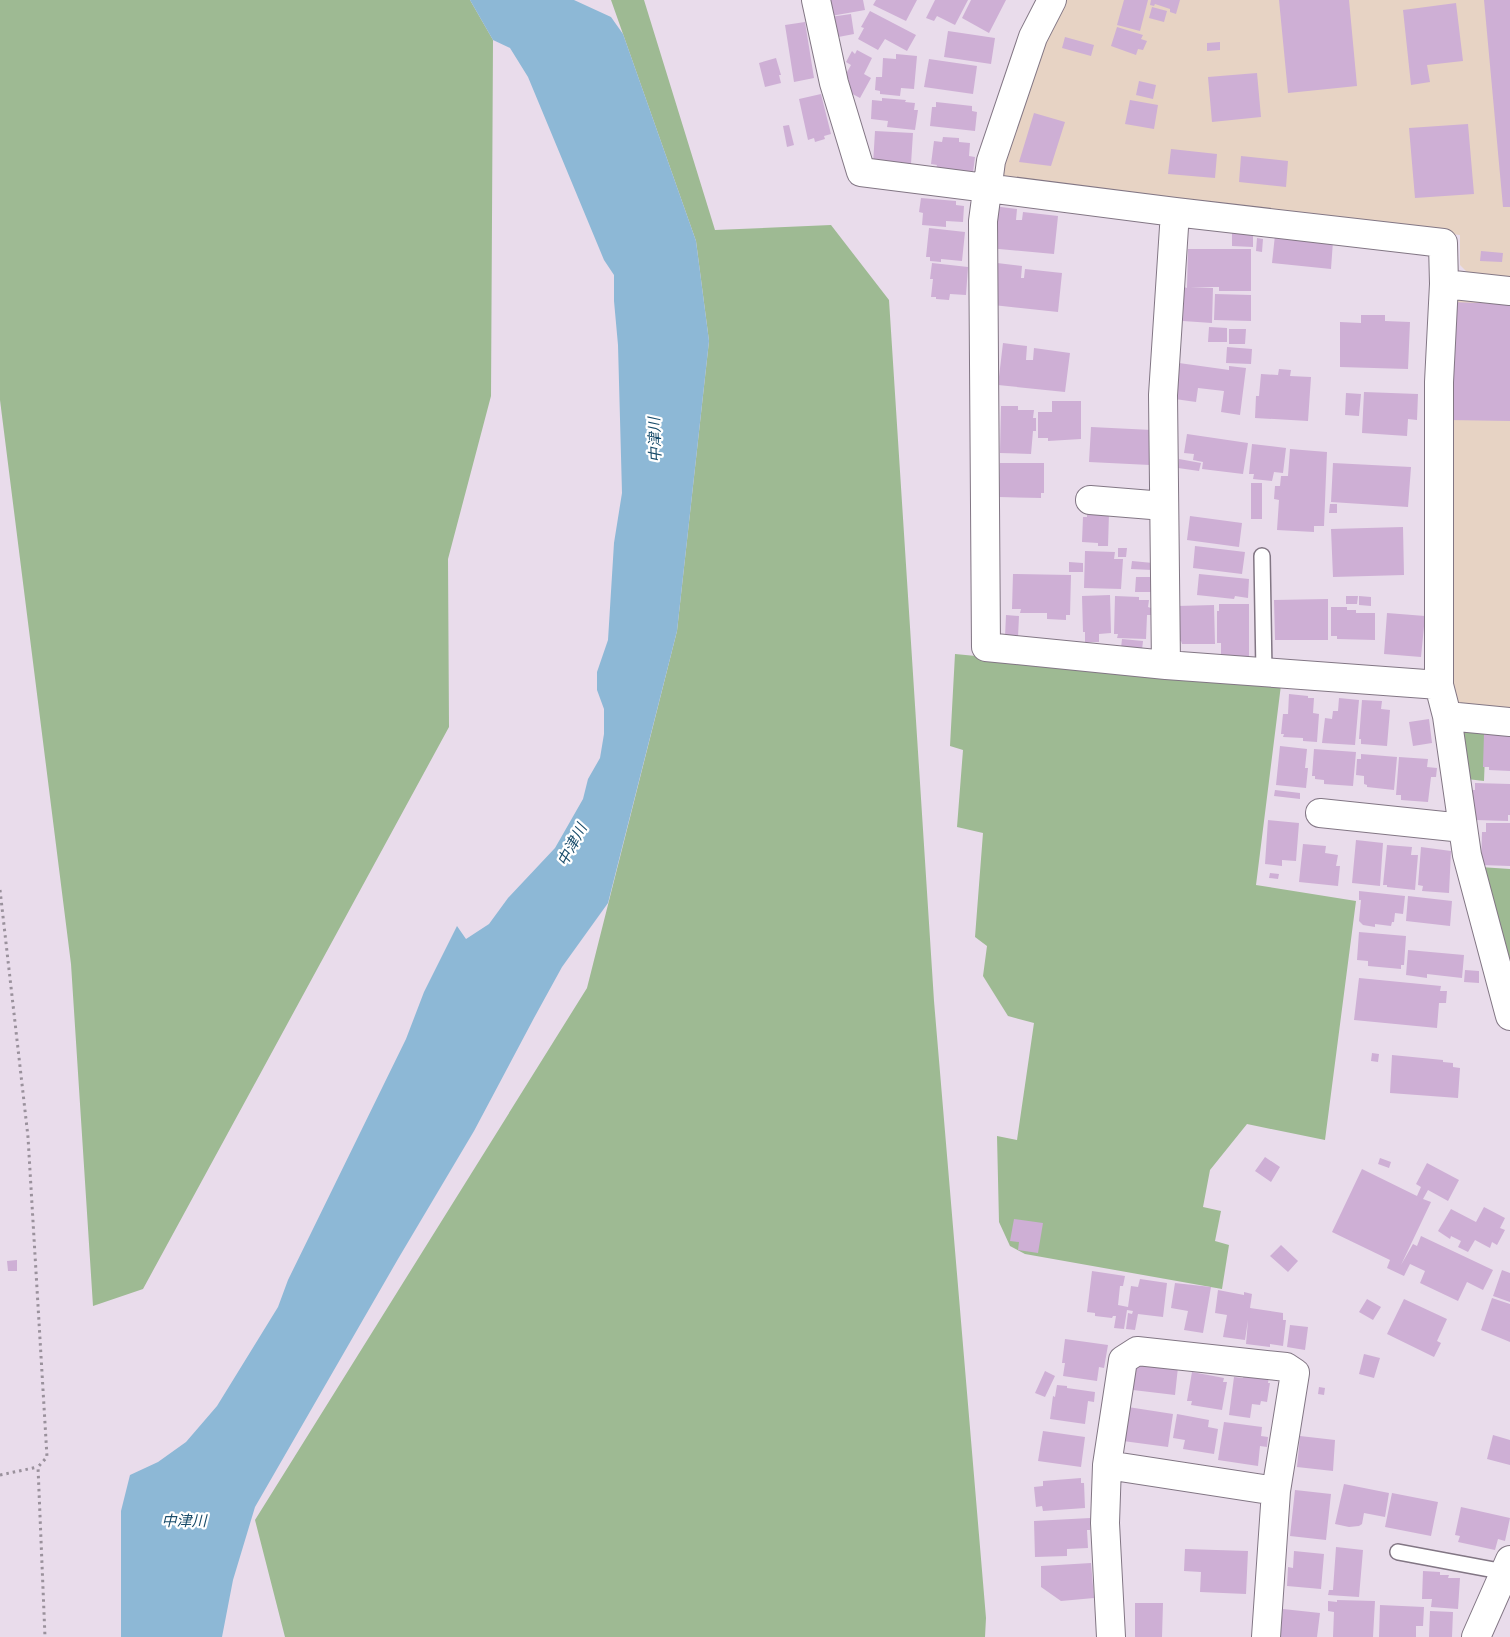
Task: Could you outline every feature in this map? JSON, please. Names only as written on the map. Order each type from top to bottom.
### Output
[{"type":"street","points":[[816,0],[834,83],[862,172],[1175,212],[1443,243],[1444,284],[1439,382],[1439,685],[1447,716],[1468,855],[1509,1011]]},
{"type":"street","points":[[1050,1],[1033,37],[991,161],[986,188],[983,221],[986,646],[1166,665],[1439,685]]},
{"type":"street","points":[[1166,665],[1163,395],[1175,212]]},
{"type":"street","points":[[1444,284],[1510,291]]},
{"type":"street","points":[[1090,500],[1164,506]]},
{"type":"street","points":[[1447,716],[1510,722]]},
{"type":"street","points":[[1334,822],[1463,828]]},
{"type":"street","points":[[1111,1637],[1105,1523],[1107,1465],[1123,1360],[1137,1351],[1286,1367],[1295,1373],[1276,1491],[1266,1637]]},
{"type":"street","points":[[1107,1465],[1276,1491]]},
{"type":"street","points":[[1476,1637],[1507,1566]]},
{"type":"lane","points":[[1262,556],[1264,672]]},
{"type":"lane","points":[[1398,1552],[1507,1566]]},
{"type":"path","points":[[0,890],[28,1137],[47,1457],[38,1467],[0,1475]]},
{"type":"path","points":[[38,1467],[45,1637]]},
{"type":"shaded area","points":[[1060,0],[1510,0],[1510,280],[1471,276],[1460,265],[1460,235],[1008,183],[997,169]]},
{"type":"shaded area","points":[[1457,293],[1510,299],[1510,710],[1456,705],[1447,682],[1448,300]]},
{"type":"green space","points":[[0,0],[470,0],[493,40],[491,396],[448,559],[449,727],[143,1289],[93,1306],[71,964],[0,400]]},
{"type":"green space","points":[[611,0],[644,0],[715,230],[831,225],[889,300],[934,1001],[986,1618],[985,1637],[285,1637],[255,1520],[587,988],[677,631],[709,341],[696,241]]},
{"type":"green space","points":[[955,654],[1281,685],[1256,885],[1356,901],[1325,1140],[1247,1124],[1210,1170],[1203,1207],[1221,1211],[1215,1241],[1229,1245],[1222,1289],[1025,1254],[1010,1246],[999,1222],[997,1136],[1017,1140],[1034,1023],[1008,1016],[983,976],[987,946],[975,937],[983,833],[957,827],[963,750],[950,746]]},
{"type":"green space","points":[[1486,728],[1484,781],[1467,779],[1460,731]]},
{"type":"green space","points":[[1480,867],[1510,869],[1510,986]]},
{"type":"water","name":"中津川","points":[[470,0],[574,0],[611,17],[623,34],[696,241],[709,341],[677,631],[608,903],[562,967],[474,1131],[255,1507],[233,1580],[222,1637],[121,1637],[121,1511],[130,1475],[158,1462],[186,1442],[217,1406],[278,1307],[288,1280],[406,1039],[424,992],[457,926],[466,939],[489,924],[508,898],[555,848],[583,799],[588,779],[600,758],[604,734],[604,709],[597,690],[597,672],[608,640],[614,543],[622,493],[614,275],[604,260],[528,77],[510,48],[493,40]]},
{"type":"building","points":[[826,0],[863,0],[865,10],[831,16]]},
{"type":"building","points":[[876,0],[917,0],[906,21],[873,5]]},
{"type":"building","points":[[935,0],[968,0],[955,25],[937,16],[934,21],[926,18]]},
{"type":"building","points":[[971,0],[1006,0],[989,33],[962,18]]},
{"type":"building","points":[[1124,0],[1148,0],[1140,31],[1117,25]]},
{"type":"building","points":[[1151,0],[1180,0],[1176,14],[1170,12],[1170,9],[1155,4],[1154,6],[1150,5]]},
{"type":"building","points":[[1279,0],[1349,0],[1357,86],[1288,93]]},
{"type":"building","points":[[1484,0],[1510,0],[1510,207],[1503,207]]},
{"type":"building","points":[[1456,3],[1463,61],[1427,65],[1430,82],[1411,85],[1403,10]]},
{"type":"building","points":[[1152,7],[1167,11],[1164,22],[1149,18]]},
{"type":"building","points":[[870,11],[916,35],[907,51],[885,39],[878,50],[858,39],[864,28],[861,27]]},
{"type":"building","points":[[851,14],[854,34],[833,38],[830,17]]},
{"type":"building","points":[[805,22],[814,78],[794,82],[785,25]]},
{"type":"building","points":[[1117,27],[1143,35],[1141,39],[1147,41],[1143,50],[1138,49],[1136,55],[1111,46]]},
{"type":"building","points":[[948,31],[995,38],[991,64],[944,57]]},
{"type":"building","points":[[1065,37],[1094,45],[1091,56],[1062,48]]},
{"type":"building","points":[[1220,42],[1220,50],[1207,51],[1207,43]]},
{"type":"building","points":[[857,50],[872,58],[864,74],[871,78],[860,98],[845,90],[842,81],[851,65],[846,62],[852,51],[855,54]]},
{"type":"building","points":[[896,54],[917,56],[914,89],[901,88],[900,96],[880,94],[880,91],[875,90],[876,77],[882,77],[883,58],[896,59]]},
{"type":"building","points":[[776,58],[781,75],[779,75],[781,83],[765,87],[759,63]]},
{"type":"building","points":[[929,59],[977,66],[973,94],[924,87]]},
{"type":"building","points":[[1257,73],[1261,117],[1212,122],[1208,77]]},
{"type":"building","points":[[1139,81],[1156,85],[1153,99],[1136,95]]},
{"type":"building","points":[[821,94],[831,134],[824,136],[825,139],[815,142],[814,138],[808,140],[799,99]]},
{"type":"building","points":[[882,98],[906,100],[905,102],[915,103],[914,110],[918,110],[915,130],[887,127],[888,121],[871,119],[872,100],[882,101]]},
{"type":"building","points":[[1130,100],[1158,105],[1154,129],[1125,124]]},
{"type":"building","points":[[936,102],[972,106],[972,111],[977,112],[975,131],[930,126],[932,107],[936,107]]},
{"type":"building","points":[[1034,113],[1065,122],[1051,166],[1019,162]]},
{"type":"building","points":[[1468,124],[1474,194],[1415,198],[1409,128]]},
{"type":"building","points":[[789,125],[794,145],[787,147],[783,126]]},
{"type":"building","points":[[875,131],[913,133],[911,164],[873,165]]},
{"type":"building","points":[[943,137],[959,138],[959,142],[970,143],[969,156],[975,157],[973,173],[936,168],[937,165],[931,164],[934,141],[942,142]]},
{"type":"building","points":[[1171,149],[1217,154],[1215,178],[1168,174]]},
{"type":"building","points":[[1241,156],[1288,161],[1286,187],[1239,182]]},
{"type":"building","points":[[921,198],[956,201],[956,205],[964,206],[963,222],[946,221],[946,227],[922,225],[923,213],[919,212]]},
{"type":"building","points":[[993,206],[1017,209],[1016,220],[1022,220],[1023,212],[1058,216],[1054,254],[988,248]]},
{"type":"building","points":[[929,228],[965,232],[962,261],[941,259],[941,262],[930,261],[930,257],[926,257]]},
{"type":"building","points":[[1232,232],[1253,233],[1253,247],[1232,246]]},
{"type":"building","points":[[1275,235],[1333,241],[1331,269],[1272,263]]},
{"type":"building","points":[[1257,238],[1263,239],[1262,252],[1256,251]]},
{"type":"building","points":[[1188,249],[1251,249],[1251,291],[1219,291],[1219,287],[1190,287],[1213,288],[1212,323],[1183,321],[1184,287],[1187,288]]},
{"type":"building","points":[[1481,251],[1503,253],[1502,262],[1480,261]]},
{"type":"building","points":[[932,263],[968,267],[966,295],[950,294],[949,300],[931,297],[933,279],[930,279]]},
{"type":"building","points":[[997,263],[1022,266],[1021,278],[1024,278],[1025,269],[1062,273],[1058,312],[993,305]]},
{"type":"building","points":[[1215,294],[1251,295],[1251,321],[1214,320]]},
{"type":"building","points":[[1451,302],[1510,304],[1510,421],[1448,420]]},
{"type":"building","points":[[1361,315],[1385,315],[1385,321],[1410,322],[1408,369],[1340,367],[1340,322],[1361,323]]},
{"type":"building","points":[[1209,327],[1227,328],[1227,342],[1208,342]]},
{"type":"building","points":[[1229,329],[1246,329],[1245,344],[1229,344]]},
{"type":"building","points":[[1003,343],[1027,346],[1026,360],[1033,360],[1034,348],[1070,353],[1065,392],[998,385]]},
{"type":"building","points":[[1227,347],[1252,349],[1251,364],[1226,363]]},
{"type":"building","points":[[1179,363],[1229,370],[1229,366],[1246,368],[1240,415],[1221,412],[1224,391],[1198,388],[1196,402],[1175,399]]},
{"type":"building","points":[[1279,369],[1291,370],[1290,376],[1311,377],[1308,421],[1255,418],[1256,396],[1259,396],[1261,374],[1278,375]]},
{"type":"building","points":[[1364,392],[1418,394],[1417,420],[1408,419],[1407,436],[1362,433]]},
{"type":"building","points":[[1346,393],[1361,394],[1359,416],[1345,415]]},
{"type":"building","points":[[1052,401],[1081,401],[1081,439],[1048,441],[1048,438],[1038,438],[1038,412],[1052,412]]},
{"type":"building","points":[[1001,406],[1018,406],[1018,410],[1034,410],[1033,418],[1036,418],[1036,431],[1033,431],[1031,454],[1000,453]]},
{"type":"building","points":[[1091,427],[1152,430],[1150,465],[1089,462]]},
{"type":"building","points":[[1187,434],[1248,443],[1243,474],[1202,469],[1203,462],[1193,460],[1194,454],[1184,453]]},
{"type":"building","points":[[1252,444],[1286,448],[1283,473],[1274,472],[1272,481],[1253,479],[1254,474],[1249,474]]},
{"type":"building","points":[[1290,449],[1327,452],[1324,526],[1314,526],[1314,532],[1277,530],[1279,500],[1274,499],[1275,486],[1280,486],[1281,476],[1288,476]]},
{"type":"building","points":[[1179,459],[1201,463],[1199,471],[1178,468]]},
{"type":"building","points":[[1000,463],[1044,463],[1044,493],[1041,493],[1041,498],[999,497]]},
{"type":"building","points":[[1333,463],[1411,467],[1408,507],[1331,502]]},
{"type":"building","points":[[1251,483],[1262,483],[1262,519],[1251,519]]},
{"type":"building","points":[[1330,504],[1337,504],[1337,513],[1329,513]]},
{"type":"building","points":[[1087,512],[1109,513],[1108,546],[1098,546],[1098,543],[1082,542],[1083,517],[1087,517]]},
{"type":"building","points":[[1190,516],[1242,523],[1239,547],[1187,540]]},
{"type":"building","points":[[1403,527],[1404,575],[1333,577],[1331,529]]},
{"type":"building","points":[[1195,546],[1245,552],[1242,574],[1193,568]]},
{"type":"building","points":[[1118,548],[1127,548],[1126,557],[1118,557]]},
{"type":"building","points":[[1085,551],[1115,552],[1114,559],[1123,559],[1121,589],[1084,588]]},
{"type":"building","points":[[1132,561],[1153,563],[1152,570],[1131,569]]},
{"type":"building","points":[[1069,562],[1083,563],[1083,572],[1069,572]]},
{"type":"building","points":[[1013,574],[1071,575],[1070,615],[1066,615],[1066,620],[1047,619],[1047,613],[1020,613],[1021,609],[1012,609]]},
{"type":"building","points":[[1199,574],[1249,579],[1248,598],[1235,596],[1234,599],[1197,595]]},
{"type":"building","points":[[1136,577],[1152,577],[1151,592],[1135,592]]},
{"type":"building","points":[[1110,595],[1111,633],[1099,634],[1099,642],[1085,642],[1082,596]]},
{"type":"building","points":[[1115,596],[1139,597],[1139,600],[1149,600],[1148,607],[1151,608],[1151,615],[1147,615],[1146,639],[1117,638],[1118,634],[1114,634]]},
{"type":"building","points":[[1346,596],[1358,596],[1357,604],[1346,604]]},
{"type":"building","points":[[1359,596],[1371,597],[1371,606],[1359,605]]},
{"type":"building","points":[[1328,599],[1328,640],[1275,640],[1274,600]]},
{"type":"building","points":[[1219,604],[1249,604],[1249,656],[1221,656],[1221,643],[1217,643],[1217,611],[1219,611]]},
{"type":"building","points":[[1214,605],[1215,644],[1182,644],[1181,641],[1178,641],[1177,606]]},
{"type":"building","points":[[1331,607],[1347,607],[1347,610],[1356,610],[1356,613],[1375,613],[1375,640],[1337,639],[1337,636],[1331,636]]},
{"type":"building","points":[[1387,613],[1425,616],[1421,657],[1384,654]]},
{"type":"building","points":[[1006,615],[1019,616],[1018,637],[1005,637]]},
{"type":"building","points":[[1122,639],[1143,641],[1142,650],[1121,648]]},
{"type":"building","points":[[1289,694],[1314,698],[1313,713],[1319,714],[1317,742],[1303,741],[1303,738],[1283,737],[1284,734],[1281,734],[1283,714],[1288,714]]},
{"type":"building","points":[[1339,698],[1359,700],[1355,745],[1322,743],[1325,718],[1332,719],[1333,711],[1338,711]]},
{"type":"building","points":[[1362,700],[1382,701],[1381,709],[1390,710],[1387,746],[1361,744],[1361,739],[1359,739]]},
{"type":"building","points":[[1429,719],[1432,743],[1413,746],[1409,722]]},
{"type":"building","points":[[1484,734],[1510,735],[1510,771],[1489,770],[1489,767],[1483,767]]},
{"type":"building","points":[[1280,746],[1307,749],[1305,768],[1308,768],[1306,788],[1276,785]]},
{"type":"building","points":[[1314,749],[1356,752],[1353,786],[1324,784],[1324,780],[1315,779],[1315,776],[1312,776]]},
{"type":"building","points":[[1361,754],[1397,757],[1394,790],[1367,787],[1364,784],[1364,776],[1356,775],[1357,759],[1361,759]]},
{"type":"building","points":[[1399,757],[1428,759],[1427,767],[1437,768],[1436,777],[1431,777],[1428,802],[1401,800],[1401,795],[1396,795]]},
{"type":"building","points":[[1475,783],[1510,784],[1510,815],[1508,815],[1508,821],[1476,820],[1476,813],[1472,813],[1472,790],[1475,790]]},
{"type":"building","points":[[1275,790],[1300,793],[1300,799],[1274,796]]},
{"type":"building","points":[[1268,820],[1299,823],[1296,861],[1282,860],[1282,866],[1265,864]]},
{"type":"building","points":[[1486,823],[1510,823],[1510,866],[1481,865],[1482,832],[1486,832]]},
{"type":"building","points":[[1356,840],[1383,843],[1380,886],[1352,883]]},
{"type":"building","points":[[1303,844],[1326,846],[1325,853],[1338,855],[1336,866],[1340,866],[1338,886],[1299,882]]},
{"type":"building","points":[[1387,845],[1412,847],[1411,855],[1418,855],[1415,890],[1383,885]]},
{"type":"building","points":[[1421,847],[1451,851],[1449,893],[1422,891],[1423,886],[1418,885]]},
{"type":"building","points":[[1270,873],[1279,874],[1278,879],[1269,878]]},
{"type":"building","points":[[1359,891],[1405,896],[1403,914],[1395,913],[1394,922],[1392,922],[1391,926],[1375,924],[1375,927],[1363,925],[1359,921],[1361,900],[1359,900]]},
{"type":"building","points":[[1408,896],[1452,901],[1450,926],[1406,921]]},
{"type":"building","points":[[1359,932],[1406,936],[1404,965],[1401,965],[1401,969],[1368,966],[1368,961],[1357,960]]},
{"type":"building","points":[[1408,950],[1464,955],[1462,978],[1427,974],[1427,978],[1406,975]]},
{"type":"building","points":[[1465,970],[1479,971],[1479,983],[1464,982]]},
{"type":"building","points":[[1359,978],[1441,986],[1440,991],[1447,991],[1446,1003],[1439,1003],[1437,1028],[1354,1020]]},
{"type":"building","points":[[1372,1053],[1379,1054],[1378,1062],[1371,1061]]},
{"type":"building","points":[[1392,1055],[1443,1060],[1443,1062],[1453,1063],[1453,1067],[1460,1068],[1458,1098],[1390,1093]]},
{"type":"building","points":[[1265,1157],[1280,1167],[1271,1182],[1255,1171]]},
{"type":"building","points":[[1380,1158],[1391,1162],[1389,1168],[1378,1164]]},
{"type":"building","points":[[1427,1163],[1459,1180],[1448,1201],[1428,1190],[1423,1199],[1431,1202],[1401,1265],[1413,1244],[1417,1246],[1421,1236],[1493,1270],[1483,1290],[1467,1282],[1458,1301],[1420,1283],[1425,1271],[1410,1264],[1404,1276],[1387,1268],[1390,1260],[1332,1232],[1362,1169],[1417,1196],[1421,1187],[1416,1184]]},
{"type":"building","points":[[1484,1207],[1505,1218],[1500,1228],[1505,1230],[1497,1245],[1492,1242],[1490,1248],[1475,1240],[1468,1252],[1458,1247],[1461,1241],[1451,1236],[1450,1239],[1438,1231],[1451,1209],[1476,1222]]},
{"type":"building","points":[[1014,1219],[1043,1223],[1038,1253],[1018,1250],[1019,1242],[1010,1241]]},
{"type":"building","points":[[1281,1245],[1298,1261],[1288,1272],[1270,1256]]},
{"type":"building","points":[[17,1260],[17,1271],[8,1271],[7,1261]]},
{"type":"building","points":[[1502,1270],[1510,1273],[1510,1302],[1493,1296]]},
{"type":"building","points":[[1092,1271],[1125,1276],[1123,1286],[1120,1286],[1118,1305],[1128,1307],[1131,1286],[1138,1287],[1140,1279],[1167,1283],[1163,1317],[1138,1314],[1135,1330],[1126,1329],[1128,1313],[1132,1314],[1133,1311],[1127,1310],[1124,1329],[1114,1328],[1116,1316],[1112,1318],[1095,1316],[1095,1313],[1087,1312]]},
{"type":"building","points":[[1175,1283],[1211,1287],[1203,1333],[1184,1330],[1188,1311],[1171,1308]]},
{"type":"building","points":[[1218,1290],[1244,1295],[1244,1292],[1252,1294],[1250,1308],[1283,1313],[1283,1320],[1286,1320],[1283,1346],[1270,1344],[1270,1347],[1246,1344],[1248,1320],[1245,1340],[1223,1337],[1227,1315],[1215,1313]]},
{"type":"building","points":[[1492,1298],[1510,1304],[1510,1342],[1481,1330]]},
{"type":"building","points":[[1367,1299],[1381,1307],[1373,1320],[1359,1312]]},
{"type":"building","points":[[1404,1299],[1447,1319],[1437,1341],[1441,1343],[1434,1357],[1387,1334]]},
{"type":"building","points":[[1290,1325],[1308,1327],[1305,1350],[1287,1347]]},
{"type":"building","points":[[1065,1339],[1108,1345],[1104,1368],[1099,1367],[1097,1381],[1063,1376],[1065,1363],[1062,1363]]},
{"type":"building","points":[[1364,1354],[1380,1358],[1374,1378],[1359,1374]]},
{"type":"building","points":[[1137,1362],[1178,1367],[1175,1395],[1133,1390]]},
{"type":"building","points":[[1045,1371],[1055,1376],[1045,1397],[1035,1393]]},
{"type":"building","points":[[1192,1372],[1224,1378],[1223,1382],[1227,1382],[1222,1410],[1191,1405],[1192,1401],[1187,1401]]},
{"type":"building","points":[[1244,1373],[1269,1376],[1268,1383],[1270,1383],[1267,1402],[1261,1401],[1260,1405],[1252,1404],[1250,1418],[1229,1415],[1234,1377],[1243,1378]]},
{"type":"building","points":[[1057,1385],[1095,1392],[1094,1402],[1088,1401],[1085,1424],[1050,1419],[1053,1396],[1055,1397]]},
{"type":"building","points":[[1319,1387],[1325,1388],[1324,1395],[1318,1394]]},
{"type":"building","points":[[1128,1407],[1173,1414],[1168,1447],[1123,1441]]},
{"type":"building","points":[[1177,1414],[1209,1420],[1208,1427],[1218,1429],[1214,1454],[1183,1449],[1185,1440],[1173,1438]]},
{"type":"building","points":[[1224,1422],[1262,1427],[1261,1436],[1268,1437],[1267,1447],[1260,1446],[1258,1466],[1218,1460]]},
{"type":"building","points":[[1043,1431],[1085,1437],[1081,1467],[1038,1461]]},
{"type":"building","points":[[1493,1435],[1510,1440],[1510,1465],[1487,1459]]},
{"type":"building","points":[[1300,1436],[1335,1440],[1333,1471],[1297,1467]]},
{"type":"building","points":[[1081,1478],[1081,1483],[1084,1483],[1085,1508],[1043,1511],[1042,1506],[1036,1507],[1034,1487],[1043,1486],[1043,1481]]},
{"type":"building","points":[[1344,1484],[1389,1493],[1385,1517],[1364,1513],[1362,1524],[1359,1526],[1349,1527],[1335,1524]]},
{"type":"building","points":[[1295,1490],[1331,1494],[1326,1540],[1290,1536]]},
{"type":"building","points":[[1392,1493],[1438,1502],[1431,1536],[1385,1527]]},
{"type":"building","points":[[1461,1507],[1510,1518],[1505,1541],[1498,1539],[1495,1550],[1458,1542],[1460,1536],[1455,1535]]},
{"type":"building","points":[[1090,1518],[1090,1530],[1087,1530],[1088,1548],[1067,1549],[1067,1556],[1035,1557],[1034,1521]]},
{"type":"building","points":[[1336,1547],[1363,1550],[1359,1597],[1328,1595],[1329,1590],[1333,1590]]},
{"type":"building","points":[[1185,1549],[1248,1551],[1246,1594],[1200,1592],[1201,1572],[1184,1571]]},
{"type":"building","points":[[1294,1551],[1324,1554],[1321,1589],[1287,1586],[1288,1567],[1293,1568]]},
{"type":"building","points":[[1091,1563],[1094,1598],[1061,1601],[1041,1587],[1041,1566]]},
{"type":"building","points":[[1423,1571],[1440,1572],[1440,1575],[1449,1575],[1448,1578],[1460,1578],[1458,1609],[1431,1607],[1432,1599],[1422,1599]]},
{"type":"building","points":[[1337,1600],[1375,1601],[1373,1637],[1333,1637],[1334,1612],[1328,1611],[1328,1601],[1337,1602]]},
{"type":"building","points":[[1135,1603],[1163,1603],[1162,1637],[1135,1637]]},
{"type":"building","points":[[1380,1605],[1424,1607],[1423,1626],[1416,1626],[1416,1637],[1379,1637]]},
{"type":"building","points":[[1283,1609],[1320,1613],[1317,1637],[1280,1637]]},
{"type":"building","points":[[1430,1611],[1453,1612],[1452,1637],[1429,1637]]}]
